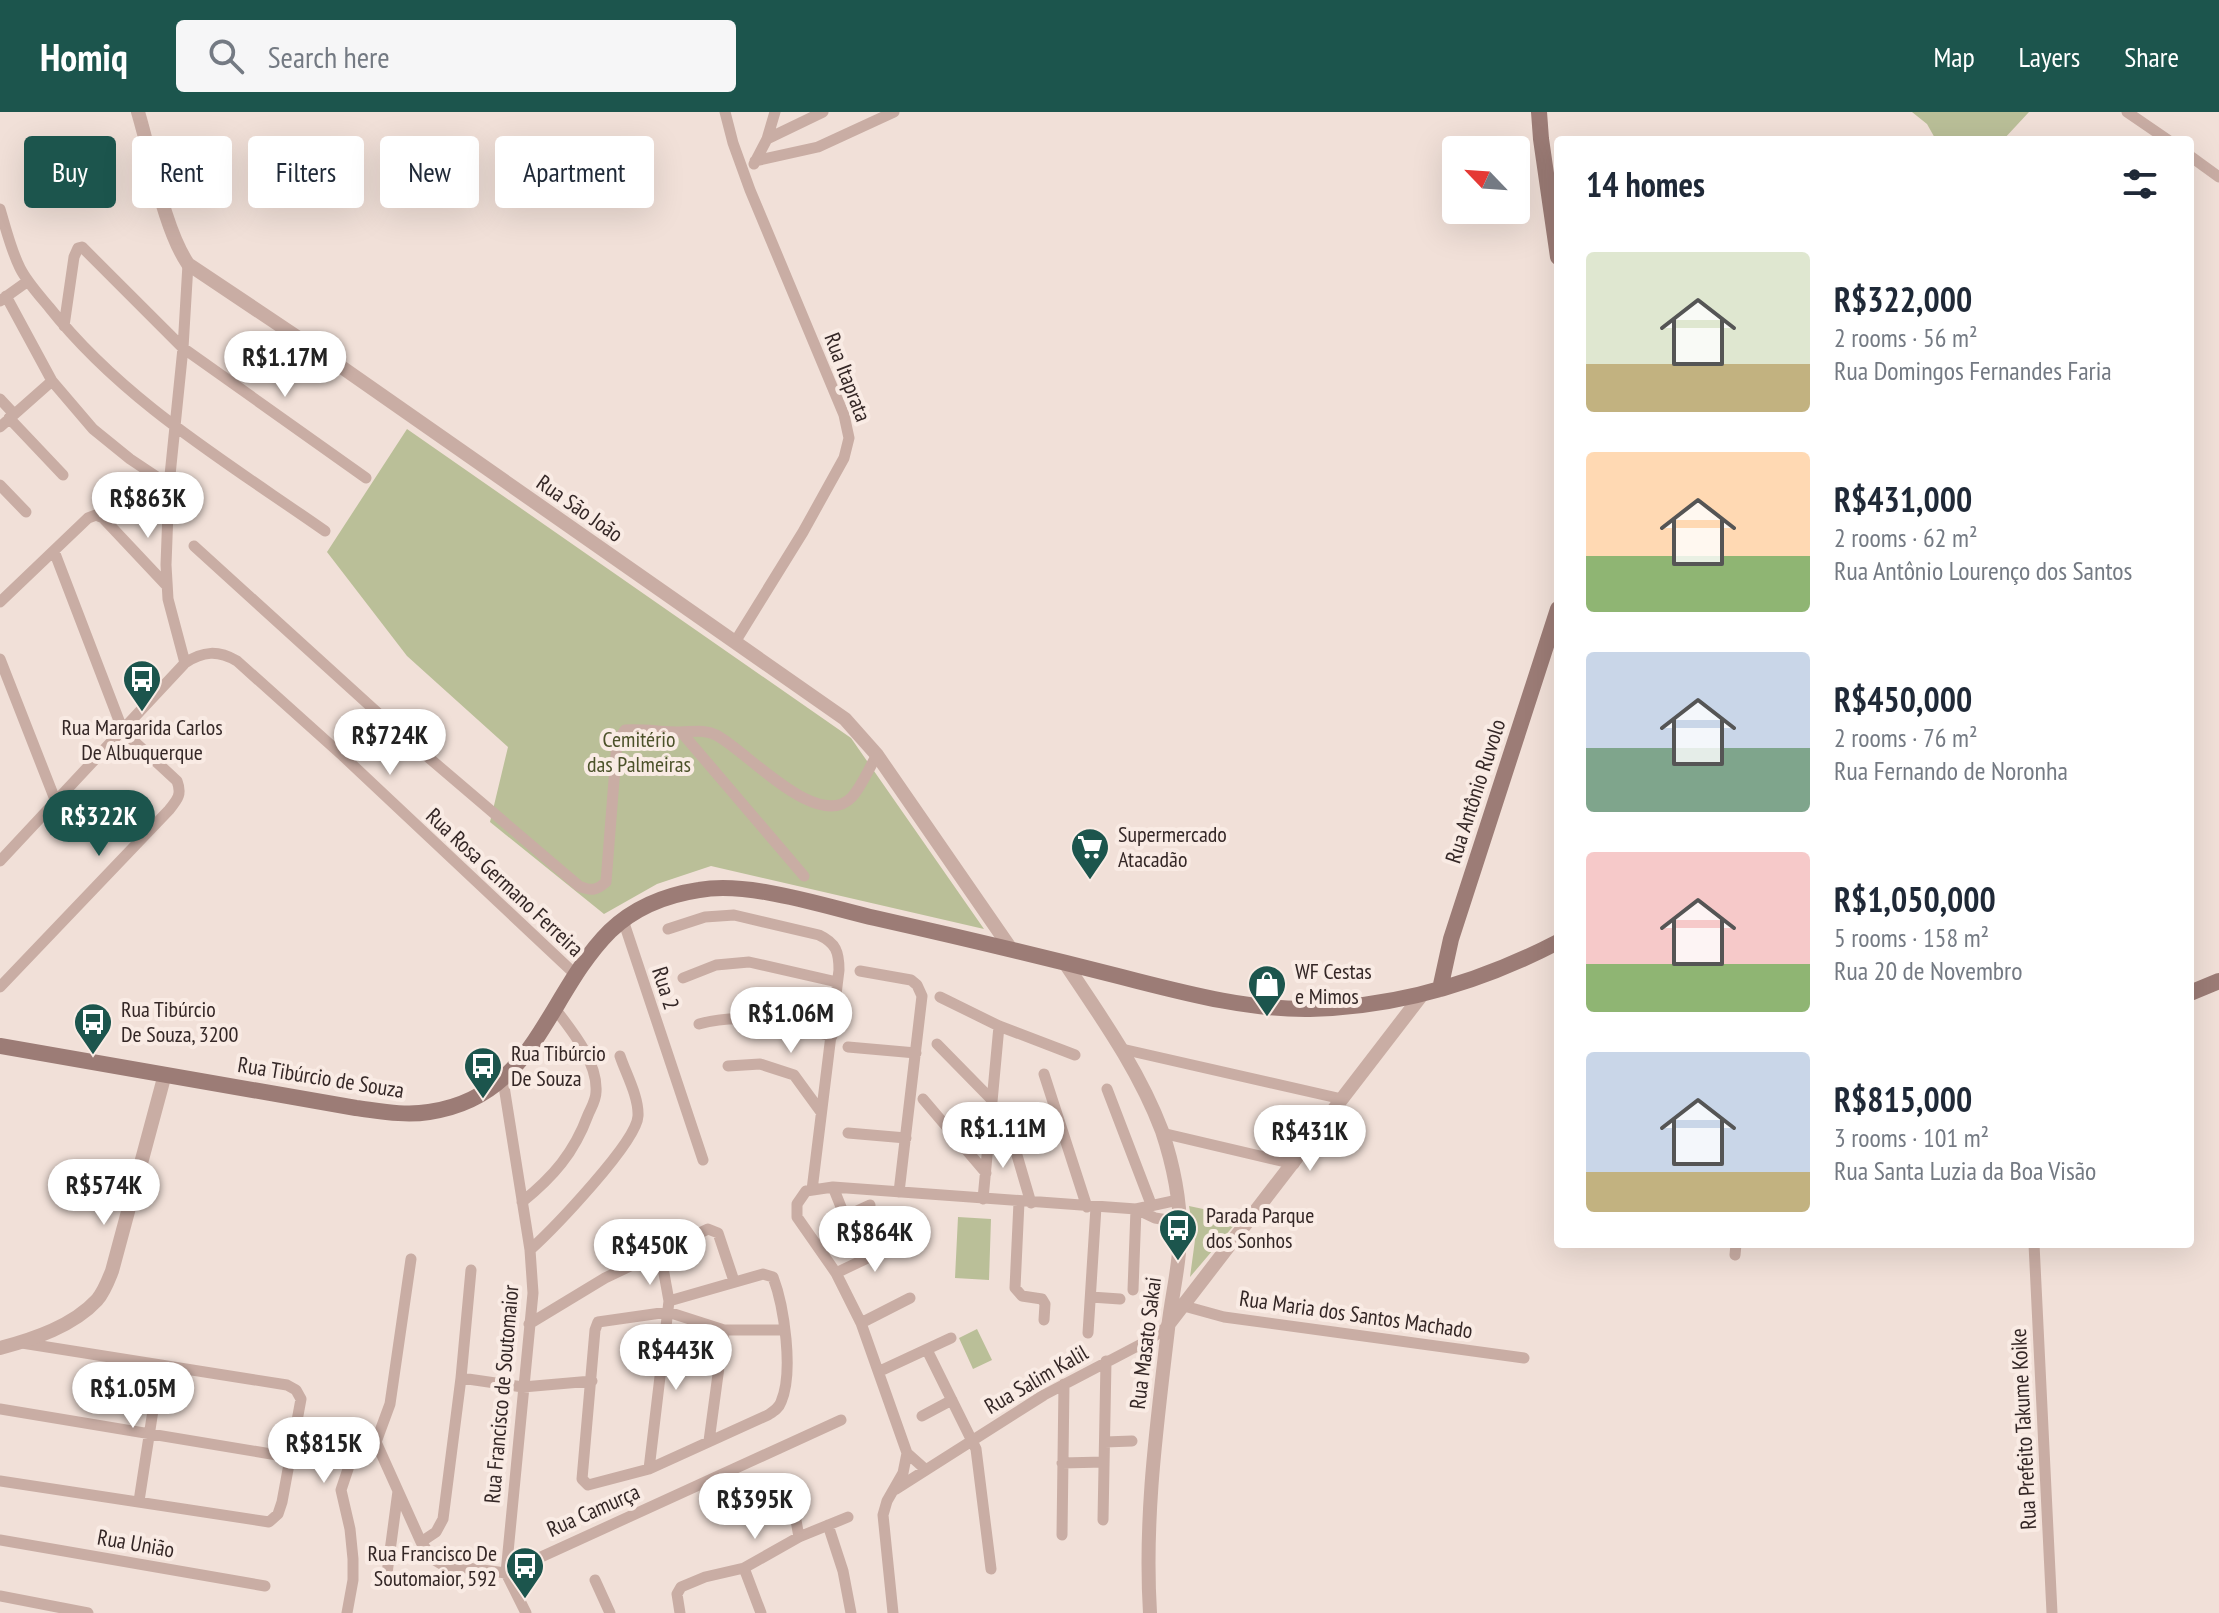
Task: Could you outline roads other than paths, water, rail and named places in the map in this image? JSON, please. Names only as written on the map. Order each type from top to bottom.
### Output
[{"type":"main road","points":[[1539,112],[1541,139],[1554,198]]},
{"type":"main road","name":"Rua Antônio Ruvolo","points":[[1440,989],[1451,939],[1554,621]]},
{"type":"main road","name":"Rua Tibúrcio de Souza","points":[[0,1046],[394,1113],[429,1112],[483,1094],[503,1080],[520,1062],[597,947],[623,920],[654,902],[704,889],[755,891],[1169,988],[1266,1006],[1309,1009],[1421,996],[1521,961],[1554,944]]},
{"type":"main road","points":[[2194,991],[2219,981]]},
{"type":"street","points":[[0,861],[185,663],[167,586],[169,485],[188,264],[181,254],[167,216],[138,112]]},
{"type":"street","name":"Rua Itaprata","points":[[725,112],[746,178],[844,415],[849,438],[844,458],[820,502],[735,642]]},
{"type":"street","points":[[746,178],[767,139],[775,112]]},
{"type":"street","points":[[767,139],[823,112]]},
{"type":"street","points":[[755,161],[818,147],[894,112]]},
{"type":"street","points":[[2127,112],[2162,136]]},
{"type":"street","points":[[2194,159],[2219,177]]},
{"type":"street","points":[[0,209],[20,269],[28,281],[64,326],[127,389],[325,531]]},
{"type":"street","points":[[64,326],[74,257],[78,248],[86,249],[183,348],[366,478]]},
{"type":"street","name":"Rua São João","points":[[188,264],[330,359],[845,719],[877,755],[1011,949]]},
{"type":"street","points":[[28,281],[3,299],[52,381],[93,429],[169,485]]},
{"type":"street","points":[[8,419],[52,381]]},
{"type":"street","points":[[0,399],[8,419],[63,475]]},
{"type":"street","points":[[0,485],[26,512]]},
{"type":"street","points":[[0,602],[92,515],[103,518],[167,586]]},
{"type":"street","points":[[194,546],[512,830],[579,886],[590,891],[599,889],[606,882],[617,742],[625,730],[696,731],[716,735],[803,799],[822,806],[834,806],[851,797],[877,755]]},
{"type":"street","points":[[0,987],[178,799],[181,790],[177,781],[123,731],[54,551]]},
{"type":"street","name":"Rua Rosa Germano Ferreira","points":[[185,663],[210,652],[237,661],[577,976]]},
{"type":"street","points":[[0,659],[56,802]]},
{"type":"street","points":[[682,733],[804,876]]},
{"type":"street","points":[[668,929],[705,917],[734,915],[819,935],[836,947],[839,956],[832,1036],[809,1190],[797,1204],[797,1217],[836,1273],[880,1371],[907,1453],[925,1469]]},
{"type":"street","name":"Rua 2","points":[[623,920],[703,1160]]},
{"type":"street","points":[[683,978],[716,965],[749,962],[837,982]]},
{"type":"street","name":"Rua Masato Sakai","points":[[1065,963],[1122,1049],[1162,1133],[1178,1200],[1180,1240],[1147,1522],[1150,1613]]},
{"type":"street","points":[[860,971],[911,980],[922,996],[899,1192]]},
{"type":"street","points":[[1168,1326],[1421,996]]},
{"type":"street","points":[[940,997],[999,1026],[1075,1055]]},
{"type":"street","points":[[522,1202],[545,1183],[570,1155],[596,1096],[594,1080],[581,1046],[556,1010]]},
{"type":"street","points":[[699,1024],[740,1017],[832,1036]]},
{"type":"street","points":[[983,1199],[999,1026]]},
{"type":"street","points":[[937,1044],[990,1098]]},
{"type":"street","points":[[848,1047],[916,1053]]},
{"type":"street","points":[[1122,1049],[1342,1099]]},
{"type":"street","points":[[530,1250],[568,1210],[636,1128],[638,1108],[620,1056]]},
{"type":"street","points":[[728,1066],[760,1064],[794,1075],[821,1112]]},
{"type":"street","points":[[0,1348],[72,1320],[105,1288],[165,1074]]},
{"type":"street","points":[[1044,1074],[1092,1207],[1088,1333]]},
{"type":"street","name":"Rua Francisco de Soutomaior","points":[[503,1080],[530,1250],[533,1293],[506,1573]]},
{"type":"street","points":[[1107,1089],[1151,1204]]},
{"type":"street","points":[[923,1099],[986,1173]]},
{"type":"street","points":[[1009,1128],[1025,1202],[1015,1288],[1022,1296],[1042,1299],[1045,1304],[1044,1320]]},
{"type":"street","points":[[848,1133],[906,1138]]},
{"type":"street","points":[[1162,1133],[1294,1164]]},
{"type":"street","points":[[809,1190],[833,1187],[1136,1209],[1178,1200]]},
{"type":"street","points":[[833,1187],[845,1217]]},
{"type":"street","points":[[827,1225],[870,1205]]},
{"type":"street","points":[[1136,1209],[1155,1218],[1180,1222]]},
{"type":"street","points":[[1133,1290],[1136,1209]]},
{"type":"street","points":[[529,1324],[605,1278],[708,1229],[714,1229],[724,1247],[734,1281]]},
{"type":"street","points":[[836,1273],[899,1243]]},
{"type":"street","name":"Rua Prefeito Takume Koike","points":[[2034,1248],[2052,1613]]},
{"type":"street","points":[[649,1469],[668,1306],[663,1268],[652,1256]]},
{"type":"street","points":[[411,1259],[390,1404],[375,1441],[421,1542],[433,1559],[443,1565],[506,1573],[526,1613]]},
{"type":"street","points":[[421,1542],[436,1532],[443,1519],[471,1270]]},
{"type":"street","points":[[763,1274],[775,1281],[784,1330],[786,1367],[781,1404],[768,1415],[649,1469],[585,1484],[582,1479],[596,1326],[601,1320],[668,1306],[734,1281],[763,1274]]},
{"type":"street","points":[[1091,1297],[1120,1299]]},
{"type":"street","points":[[861,1323],[910,1298]]},
{"type":"street","points":[[668,1306],[724,1330],[784,1330]]},
{"type":"street","name":"Rua Maria dos Santos Machado","points":[[1184,1306],[1224,1317],[1524,1358]]},
{"type":"street","name":"Rua Salim Kalil","points":[[896,1489],[1064,1384],[1149,1340],[1168,1326]]},
{"type":"street","points":[[709,1441],[724,1330]]},
{"type":"street","points":[[880,1371],[951,1338]]},
{"type":"street","points":[[0,1481],[264,1523],[274,1520],[278,1514],[301,1399],[292,1387],[20,1342]]},
{"type":"street","points":[[927,1350],[976,1449],[991,1569]]},
{"type":"street","points":[[1103,1520],[1106,1361]]},
{"type":"street","points":[[139,1501],[160,1365]]},
{"type":"street","points":[[461,1378],[523,1387],[592,1381]]},
{"type":"street","points":[[1062,1535],[1064,1384]]},
{"type":"street","points":[[922,1416],[952,1400]]},
{"type":"street","points":[[0,1409],[289,1457]]},
{"type":"street","name":"Rua Camurça","points":[[506,1573],[841,1420]]},
{"type":"street","points":[[347,1613],[353,1580],[352,1543],[341,1490],[345,1471],[358,1441],[365,1438],[375,1441]]},
{"type":"street","points":[[1105,1442],[1132,1441]]},
{"type":"street","points":[[893,1613],[883,1515],[887,1501],[896,1489],[907,1453]]},
{"type":"street","points":[[1062,1463],[1104,1462]]},
{"type":"street","points":[[386,1581],[398,1490]]},
{"type":"street","points":[[791,1493],[799,1537]]},
{"type":"street","points":[[680,1613],[677,1602],[679,1589],[705,1577],[744,1568],[799,1537],[848,1517]]},
{"type":"street","points":[[828,1525],[843,1571],[851,1613]]},
{"type":"street","name":"Rua União","points":[[0,1540],[265,1586]]},
{"type":"street","points":[[744,1568],[761,1613]]},
{"type":"street","points":[[595,1580],[610,1613]]},
{"type":"street","points":[[0,1596],[88,1613]]},
{"type":"place","name":"Rua Margarida Carlos De Albuquerque","points":[[142,713]]},
{"type":"place","name":"Supermercado Atacadão","points":[[1090,881]]},
{"type":"place","name":"WF Cestas e Mimos","points":[[1267,1018]]},
{"type":"place","name":"Rua Tibúrcio De Souza, 3200","points":[[93,1056]]},
{"type":"place","name":"Rua Tibúrcio De Souza","points":[[483,1100]]},
{"type":"place","name":"Parada Parque dos Sonhos","points":[[1178,1262]]},
{"type":"place","name":"Rua Francisco De Soutomaior, 592","points":[[525,1600]]},
{"type":"park label","name":"Cemitério das Palmeiras","points":[[639,752]]}]
